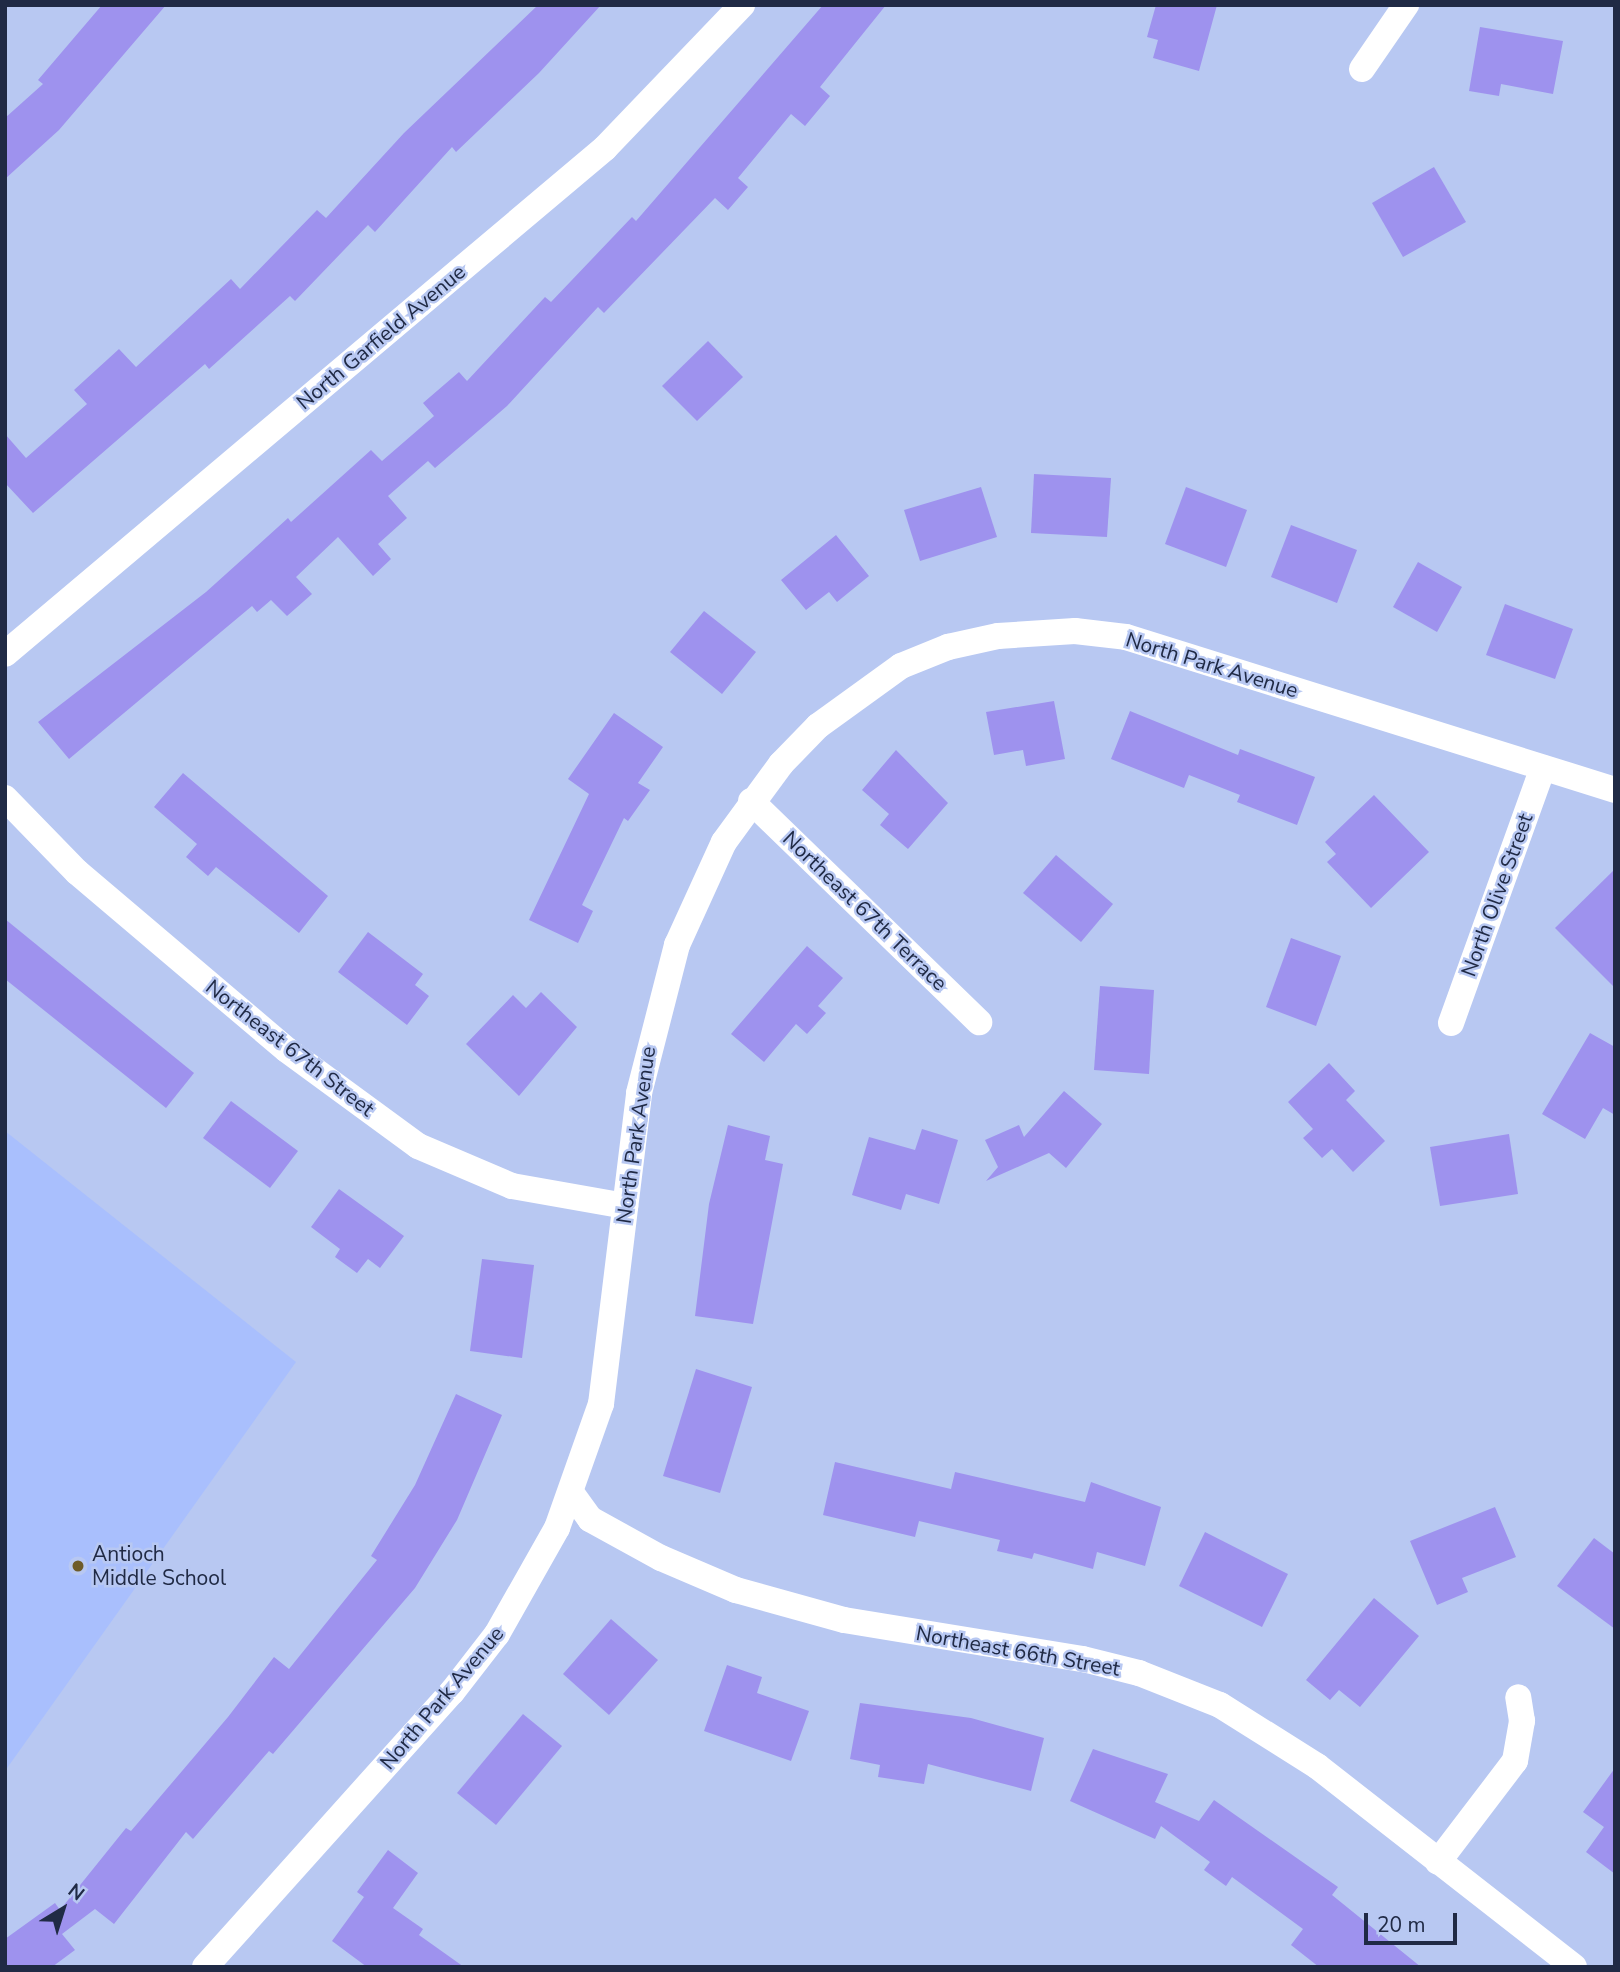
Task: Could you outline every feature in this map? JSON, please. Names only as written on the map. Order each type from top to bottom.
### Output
[{"type":"street","name":"North Garfield Avenue","points":[[5,654],[605,148],[742,5]]},
{"type":"street","points":[[1362,69],[1406,5]]},
{"type":"street","name":"North Park Avenue","points":[[216,1963],[490,1643],[536,1571],[572,1494],[601,1404],[639,1093],[659,1003],[700,888],[751,801],[818,726],[901,666],[961,644],[1049,631],[1126,637],[1615,790]]},
{"type":"street","name":"North Olive Street","points":[[1451,1023],[1543,768]]},
{"type":"street","name":"Northeast 67th Street","points":[[5,798],[77,872],[286,1050],[418,1146],[512,1186],[625,1206]]},
{"type":"street","name":"Northeast 67th Terrace","points":[[751,801],[979,1022]]},
{"type":"street","name":"Northeast 66th Street","points":[[572,1494],[590,1519],[661,1558],[736,1590],[844,1620],[1095,1662],[1220,1705],[1317,1766],[1574,1967]]},
{"type":"street","points":[[1438,1863],[1515,1761],[1522,1721],[1518,1697]]},
{"type":"shaded area","name":"Antioch Middle School","points":[[5,1131],[296,1362],[5,1771]]},
{"type":"building","points":[[102,5],[166,5],[59,130],[5,179],[5,118],[43,84],[38,80]]},
{"type":"building","points":[[538,5],[601,5],[539,73],[456,152],[452,147],[375,232],[368,225],[295,301],[290,296],[209,369],[205,364],[33,513],[5,483],[5,434],[26,458],[87,404],[74,390],[119,349],[136,367],[231,279],[240,289],[317,210],[326,218],[404,133]]},
{"type":"building","points":[[823,5],[886,5],[820,87],[830,96],[805,126],[791,114],[738,178],[748,187],[728,210],[715,198],[604,313],[598,307],[507,406],[435,468],[428,461],[388,496],[407,518],[378,544],[391,559],[373,576],[338,537],[296,577],[312,594],[287,616],[271,600],[257,612],[252,606],[69,759],[38,722],[206,592],[288,518],[291,522],[371,450],[382,461],[434,416],[423,403],[459,372],[467,381],[545,297],[551,302],[632,217],[636,221]]},
{"type":"building","points":[[1156,5],[1217,5],[1199,71],[1153,58],[1158,40],[1147,37]]},
{"type":"building","points":[[1480,27],[1563,41],[1553,94],[1501,84],[1499,96],[1469,91]]},
{"type":"building","points":[[1434,167],[1466,222],[1403,257],[1372,203]]},
{"type":"building","points":[[708,341],[743,377],[697,421],[662,386]]},
{"type":"building","points":[[1034,474],[1111,478],[1107,537],[1031,533]]},
{"type":"building","points":[[981,487],[997,537],[920,561],[904,510]]},
{"type":"building","points":[[1186,487],[1247,510],[1226,567],[1165,544]]},
{"type":"building","points":[[1291,525],[1357,550],[1337,603],[1271,577]]},
{"type":"building","points":[[836,535],[869,576],[837,602],[829,592],[806,610],[781,580]]},
{"type":"building","points":[[1418,562],[1462,587],[1437,632],[1393,607]]},
{"type":"building","points":[[1505,604],[1573,629],[1555,679],[1486,655]]},
{"type":"building","points":[[704,611],[756,652],[722,694],[670,652]]},
{"type":"building","points":[[1054,701],[1065,759],[1026,766],[1023,750],[994,755],[986,712]]},
{"type":"building","points":[[1130,711],[1238,755],[1240,749],[1315,777],[1297,825],[1237,802],[1240,795],[1189,775],[1184,788],[1111,759]]},
{"type":"building","points":[[614,713],[663,747],[638,783],[650,790],[628,821],[624,818],[582,905],[593,911],[578,943],[529,920],[589,794],[568,779]]},
{"type":"building","points":[[896,750],[948,803],[908,849],[880,825],[889,814],[862,790]]},
{"type":"building","points":[[183,773],[328,896],[299,933],[216,867],[208,876],[186,857],[197,844],[154,807]]},
{"type":"building","points":[[1374,795],[1429,852],[1371,908],[1327,862],[1336,854],[1325,842]]},
{"type":"building","points":[[1056,855],[1113,904],[1081,942],[1023,893]]},
{"type":"building","points":[[1615,869],[1615,988],[1555,928]]},
{"type":"building","points":[[5,919],[194,1073],[166,1108],[5,979]]},
{"type":"building","points":[[368,932],[423,974],[415,985],[429,996],[407,1025],[338,972]]},
{"type":"building","points":[[1291,938],[1341,956],[1316,1026],[1266,1007]]},
{"type":"building","points":[[807,946],[843,978],[818,1006],[826,1013],[807,1034],[796,1024],[764,1062],[731,1034]]},
{"type":"building","points":[[1100,986],[1154,990],[1149,1074],[1094,1070]]},
{"type":"building","points":[[541,992],[577,1027],[519,1096],[466,1044],[513,995],[526,1008]]},
{"type":"building","points":[[1590,1033],[1615,1047],[1615,1115],[1603,1108],[1585,1139],[1542,1114]]},
{"type":"building","points":[[1329,1063],[1355,1091],[1346,1100],[1385,1141],[1353,1172],[1332,1149],[1322,1158],[1303,1138],[1313,1129],[1288,1102]]},
{"type":"building","points":[[1064,1091],[1102,1124],[1066,1168],[1049,1153],[986,1181],[998,1167],[985,1140],[1019,1125],[1024,1137]]},
{"type":"building","points":[[231,1101],[298,1151],[270,1188],[203,1138]]},
{"type":"building","points":[[728,1125],[770,1136],[765,1160],[783,1164],[753,1324],[695,1316],[709,1204]]},
{"type":"building","points":[[922,1129],[958,1140],[939,1204],[906,1194],[901,1210],[852,1195],[869,1137],[915,1150]]},
{"type":"building","points":[[1509,1134],[1518,1194],[1440,1206],[1430,1147]]},
{"type":"building","points":[[339,1189],[404,1236],[380,1268],[368,1259],[357,1273],[335,1257],[340,1249],[311,1227]]},
{"type":"building","points":[[482,1259],[534,1265],[522,1358],[470,1351]]},
{"type":"building","points":[[696,1369],[752,1387],[720,1493],[663,1476]]},
{"type":"building","points":[[456,1394],[502,1415],[457,1520],[415,1588],[273,1754],[269,1751],[193,1839],[186,1832],[114,1924],[95,1909],[62,1934],[75,1950],[52,1967],[5,1967],[5,1939],[55,1903],[60,1910],[126,1828],[131,1831],[228,1717],[274,1657],[289,1669],[377,1560],[371,1556],[415,1485]]},
{"type":"building","points":[[835,1462],[951,1489],[955,1472],[1085,1502],[1091,1482],[1161,1507],[1145,1566],[1097,1552],[1093,1569],[1034,1553],[1032,1559],[997,1551],[1000,1540],[919,1521],[915,1537],[823,1515]]},
{"type":"building","points":[[1495,1507],[1516,1557],[1462,1578],[1468,1592],[1437,1605],[1410,1541]]},
{"type":"building","points":[[1205,1532],[1288,1574],[1262,1627],[1179,1586]]},
{"type":"building","points":[[1594,1538],[1615,1554],[1615,1629],[1557,1586]]},
{"type":"building","points":[[1374,1598],[1419,1636],[1360,1707],[1339,1690],[1330,1700],[1306,1680]]},
{"type":"building","points":[[611,1619],[658,1660],[609,1715],[563,1674]]},
{"type":"building","points":[[727,1665],[762,1677],[757,1693],[809,1711],[791,1761],[704,1731]]},
{"type":"building","points":[[860,1703],[971,1718],[1044,1738],[1031,1791],[928,1764],[924,1784],[878,1777],[880,1765],[850,1759]]},
{"type":"building","points":[[523,1714],[562,1746],[496,1825],[457,1793]]},
{"type":"building","points":[[1093,1749],[1168,1774],[1155,1802],[1199,1821],[1214,1800],[1338,1887],[1332,1895],[1421,1967],[1319,1967],[1291,1945],[1303,1929],[1232,1877],[1226,1886],[1204,1870],[1210,1862],[1161,1826],[1155,1839],[1070,1801]]},
{"type":"building","points":[[1615,1768],[1615,1874],[1586,1852],[1604,1827],[1583,1812]]},
{"type":"building","points":[[388,1850],[418,1873],[393,1908],[423,1929],[419,1935],[464,1967],[367,1967],[332,1941],[364,1897],[357,1892]]},
{"type":"place","name":"Antioch Middle School","points":[[78,1566]]}]
